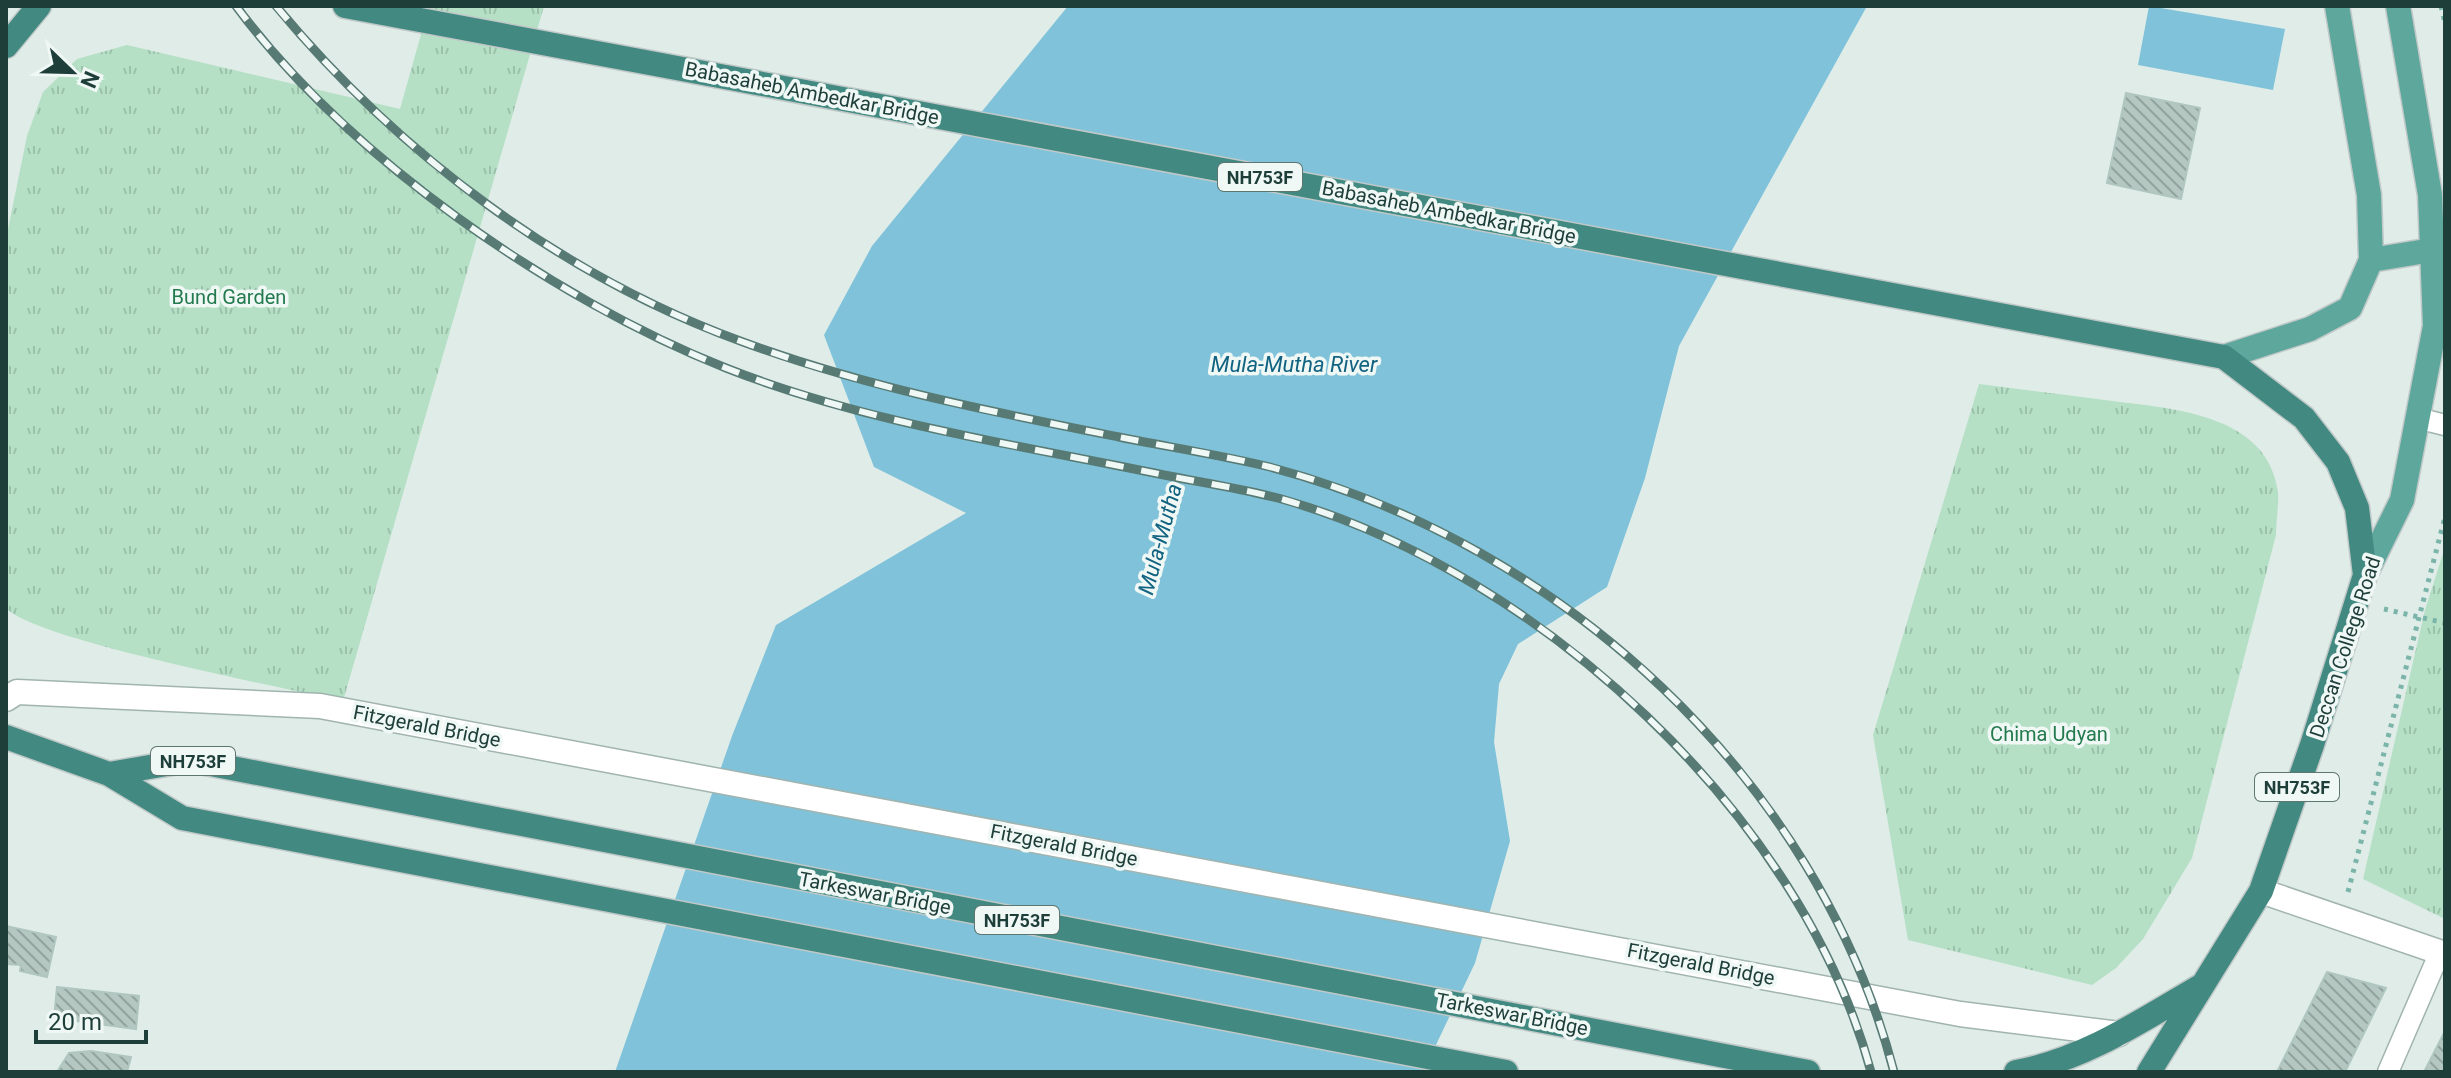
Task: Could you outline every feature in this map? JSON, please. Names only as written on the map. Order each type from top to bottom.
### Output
[{"type":"highway","points":[[6,46],[39,6]]},
{"type":"highway","name":"Babasaheb Ambedkar Bridge","points":[[345,6],[2224,357]]},
{"type":"highway","name":"NH753F","points":[[2224,357],[2304,418],[2338,462],[2357,508],[2365,575]]},
{"type":"highway","name":"Deccan College Road","points":[[2201,986],[2261,891],[2365,575]]},
{"type":"highway","name":"NH753F","points":[[6,737],[109,774]]},
{"type":"highway","name":"Tarkeswar Bridge","points":[[109,774],[190,760],[1808,1072]]},
{"type":"highway","points":[[109,774],[182,818],[1506,1072]]},
{"type":"highway","points":[[2016,1072],[2051,1066],[2119,1034],[2201,986]]},
{"type":"highway","name":"NH753F","points":[[2149,1072],[2201,986]]},
{"type":"main road","points":[[2224,357],[2310,329],[2350,308],[2371,260],[2369,195],[2337,6]]},
{"type":"main road","name":"Deccan College Road","points":[[2365,575],[2402,500],[2417,418],[2438,347],[2430,195],[2398,6]]},
{"type":"main road","points":[[2371,260],[2432,250]]},
{"type":"street","name":"Fitzgerald Bridge","points":[[6,699],[17,692],[320,706],[1960,1014],[2119,1034]]},
{"type":"street","points":[[2261,891],[2443,953]]},
{"type":"lane","points":[[2417,418],[2445,425]]},
{"type":"lane","points":[[2388,1072],[2443,953]]},
{"type":"path","points":[[2441,6],[2445,23]]},
{"type":"path","points":[[2342,918],[2445,517]]},
{"type":"path","points":[[2356,602],[2445,623]]},
{"type":"green space","name":"Bund Garden","points":[[429,6],[544,6],[343,701],[110,648],[26,621],[6,608],[6,239],[27,136],[43,92],[77,59],[127,45],[400,109]]},
{"type":"green space","name":"Chima Udyan","points":[[1979,384],[2167,408],[2217,421],[2239,432],[2257,447],[2271,467],[2278,492],[2276,535],[2192,858],[2143,939],[2116,968],[2092,985],[1908,940],[1873,735]]},
{"type":"green space","points":[[2445,547],[2445,919],[2363,879],[2425,610]]},
{"type":"water","name":"Mula-Mutha River","points":[[1068,6],[1867,6],[1679,346],[1645,478],[1607,587],[1518,644],[1499,684],[1494,742],[1510,841],[1475,963],[1423,1072],[615,1072],[732,736],[776,625],[966,513],[874,467],[824,335],[872,246]]},
{"type":"water","points":[[2149,6],[2285,29],[2273,90],[2138,65]]},
{"type":"building","points":[[2126,93],[2200,108],[2181,199],[2107,183]]},
{"type":"building","points":[[6,926],[56,937],[47,977],[20,971],[21,965],[6,964]]},
{"type":"building","points":[[2327,972],[2386,988],[2345,1072],[2277,1072]]},
{"type":"building","points":[[57,987],[139,996],[136,1029],[54,1018]]},
{"type":"building","points":[[2445,1031],[2445,1072],[2424,1072]]},
{"type":"building","points":[[91,1051],[131,1057],[127,1072],[57,1072],[69,1053]]},
{"type":"railway","points":[[236,6],[282,62],[335,117],[394,169],[524,263],[592,304],[660,339],[779,387],[887,418],[1285,500],[1380,535],[1474,584],[1563,645],[1647,717],[1722,797],[1786,884],[1836,976],[1871,1072]]},
{"type":"railway","points":[[276,6],[375,111],[430,160],[488,205],[548,246],[611,283],[676,315],[789,358],[882,385],[1024,418],[1270,467],[1377,503],[1479,553],[1575,614],[1662,688],[1739,771],[1805,864],[1857,964],[1894,1072]]},
{"type":"water label","name":"Mula-Mutha","points":[[1160,539]]}]
